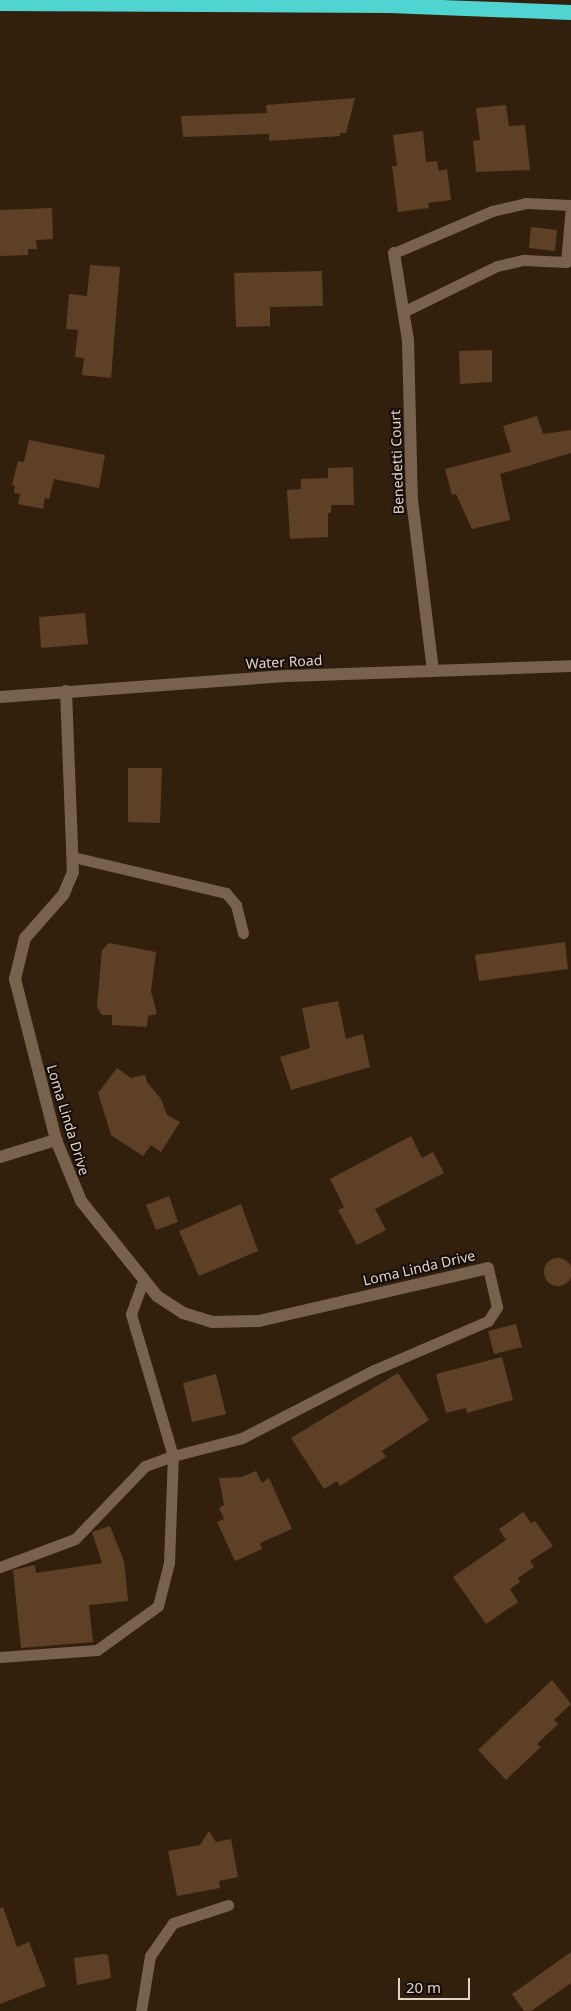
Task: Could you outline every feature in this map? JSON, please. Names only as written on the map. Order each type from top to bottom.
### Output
[{"type":"highway","points":[[0,3],[390,5],[571,12]]},
{"type":"street","name":"Benedetti Court","points":[[394,253],[405,311],[412,500],[433,670]]},
{"type":"street","name":"Water Road","points":[[0,696],[288,676],[571,666]]},
{"type":"street","name":"Loma Linda Drive","points":[[66,691],[73,857],[70,883],[25,938],[15,980],[56,1140],[81,1201],[143,1281],[157,1296],[183,1313],[229,1324],[259,1321],[488,1268]]},
{"type":"street","points":[[0,1157],[56,1140]]},
{"type":"lane","points":[[394,253],[492,211],[526,203],[571,206],[566,262],[524,260],[497,266],[405,311]]},
{"type":"lane","points":[[73,857],[226,893],[236,905],[242,933]]},
{"type":"lane","points":[[0,1567],[75,1539],[145,1466],[173,1456],[242,1438],[374,1370],[488,1321],[497,1307],[488,1268]]},
{"type":"lane","points":[[0,1657],[97,1650],[158,1606],[169,1563],[173,1456],[131,1314],[143,1281]]},
{"type":"lane","points":[[141,2011],[150,1956],[174,1923],[228,1905]]},
{"type":"building","points":[[355,98],[346,133],[340,133],[340,136],[269,141],[269,134],[183,137],[181,116],[267,113],[266,105]]},
{"type":"building","points":[[506,105],[509,126],[525,125],[530,170],[476,172],[473,141],[480,140],[476,108]]},
{"type":"building","points":[[423,131],[426,162],[437,161],[439,171],[447,169],[451,200],[428,203],[429,208],[398,212],[392,166],[397,166],[393,135]]},
{"type":"building","points":[[52,208],[53,239],[36,240],[37,249],[28,249],[28,255],[0,256],[0,210]]},
{"type":"building","points":[[531,227],[557,230],[555,251],[529,248]]},
{"type":"building","points":[[90,265],[120,267],[111,378],[82,375],[84,358],[75,357],[78,330],[66,329],[69,294],[87,296]]},
{"type":"building","points":[[322,271],[323,306],[270,307],[270,326],[236,327],[234,273]]},
{"type":"building","points":[[492,350],[492,382],[460,384],[459,351]]},
{"type":"building","points":[[537,416],[543,434],[571,430],[571,453],[500,474],[510,520],[472,529],[456,494],[452,495],[445,469],[511,452],[503,426]]},
{"type":"building","points":[[29,440],[105,455],[99,488],[54,479],[49,499],[45,498],[43,509],[18,504],[20,494],[14,493],[15,486],[12,485],[18,461],[24,462]]},
{"type":"building","points":[[353,467],[354,505],[331,505],[331,512],[328,513],[328,537],[290,539],[287,490],[301,489],[301,479],[328,478],[328,468]]},
{"type":"building","points":[[85,613],[88,644],[41,648],[39,617]]},
{"type":"building","points":[[128,768],[162,768],[160,823],[128,822]]},
{"type":"building","points":[[565,942],[568,969],[479,981],[475,955]]},
{"type":"building","points":[[109,943],[156,952],[151,991],[157,1014],[148,1016],[147,1027],[112,1025],[112,1015],[102,1015],[97,1007],[102,950]]},
{"type":"building","points":[[338,1001],[346,1039],[363,1034],[370,1067],[291,1090],[280,1057],[310,1048],[302,1008]]},
{"type":"building","points":[[117,1068],[131,1078],[145,1075],[147,1082],[161,1099],[167,1115],[180,1122],[161,1152],[151,1145],[143,1156],[111,1135],[98,1093]]},
{"type":"building","points":[[411,1136],[422,1158],[433,1152],[444,1173],[375,1209],[386,1230],[357,1245],[338,1210],[344,1207],[330,1179]]},
{"type":"building","points":[[169,1196],[178,1222],[156,1230],[146,1205]]},
{"type":"building","points":[[241,1204],[258,1251],[199,1276],[179,1231]]},
{"type":"building","points":[[558,1258],[568,1262],[572,1272],[568,1282],[558,1286],[548,1282],[544,1272],[548,1262]]},
{"type":"building","points":[[516,1324],[522,1347],[494,1354],[488,1331]]},
{"type":"building","points":[[502,1357],[513,1400],[467,1413],[466,1408],[446,1413],[436,1374]]},
{"type":"building","points":[[398,1373],[429,1420],[382,1451],[386,1457],[340,1486],[337,1481],[324,1489],[291,1438]]},
{"type":"building","points":[[216,1374],[226,1414],[192,1422],[183,1383]]},
{"type":"building","points":[[256,1471],[262,1483],[269,1478],[292,1529],[260,1543],[262,1549],[235,1561],[217,1522],[224,1519],[219,1508],[224,1505],[219,1478],[242,1477]]},
{"type":"building","points":[[523,1512],[531,1523],[535,1521],[553,1546],[530,1561],[534,1567],[518,1578],[520,1582],[510,1589],[518,1602],[486,1624],[453,1577],[506,1540],[499,1529]]},
{"type":"building","points":[[110,1526],[124,1561],[128,1601],[89,1605],[93,1642],[21,1648],[13,1570],[35,1565],[36,1573],[102,1563],[92,1532]]},
{"type":"building","points":[[552,1680],[571,1704],[554,1720],[558,1724],[537,1744],[541,1747],[506,1780],[478,1750]]},
{"type":"building","points":[[209,1831],[216,1842],[231,1839],[238,1877],[219,1881],[220,1888],[177,1896],[168,1851],[200,1845]]},
{"type":"building","points":[[3,1907],[17,1947],[29,1942],[46,1986],[0,2004],[0,1908]]},
{"type":"building","points":[[571,1952],[571,1983],[531,2011],[524,2011],[512,1994]]},
{"type":"building","points":[[108,1955],[111,1978],[77,1985],[74,1958]]}]
